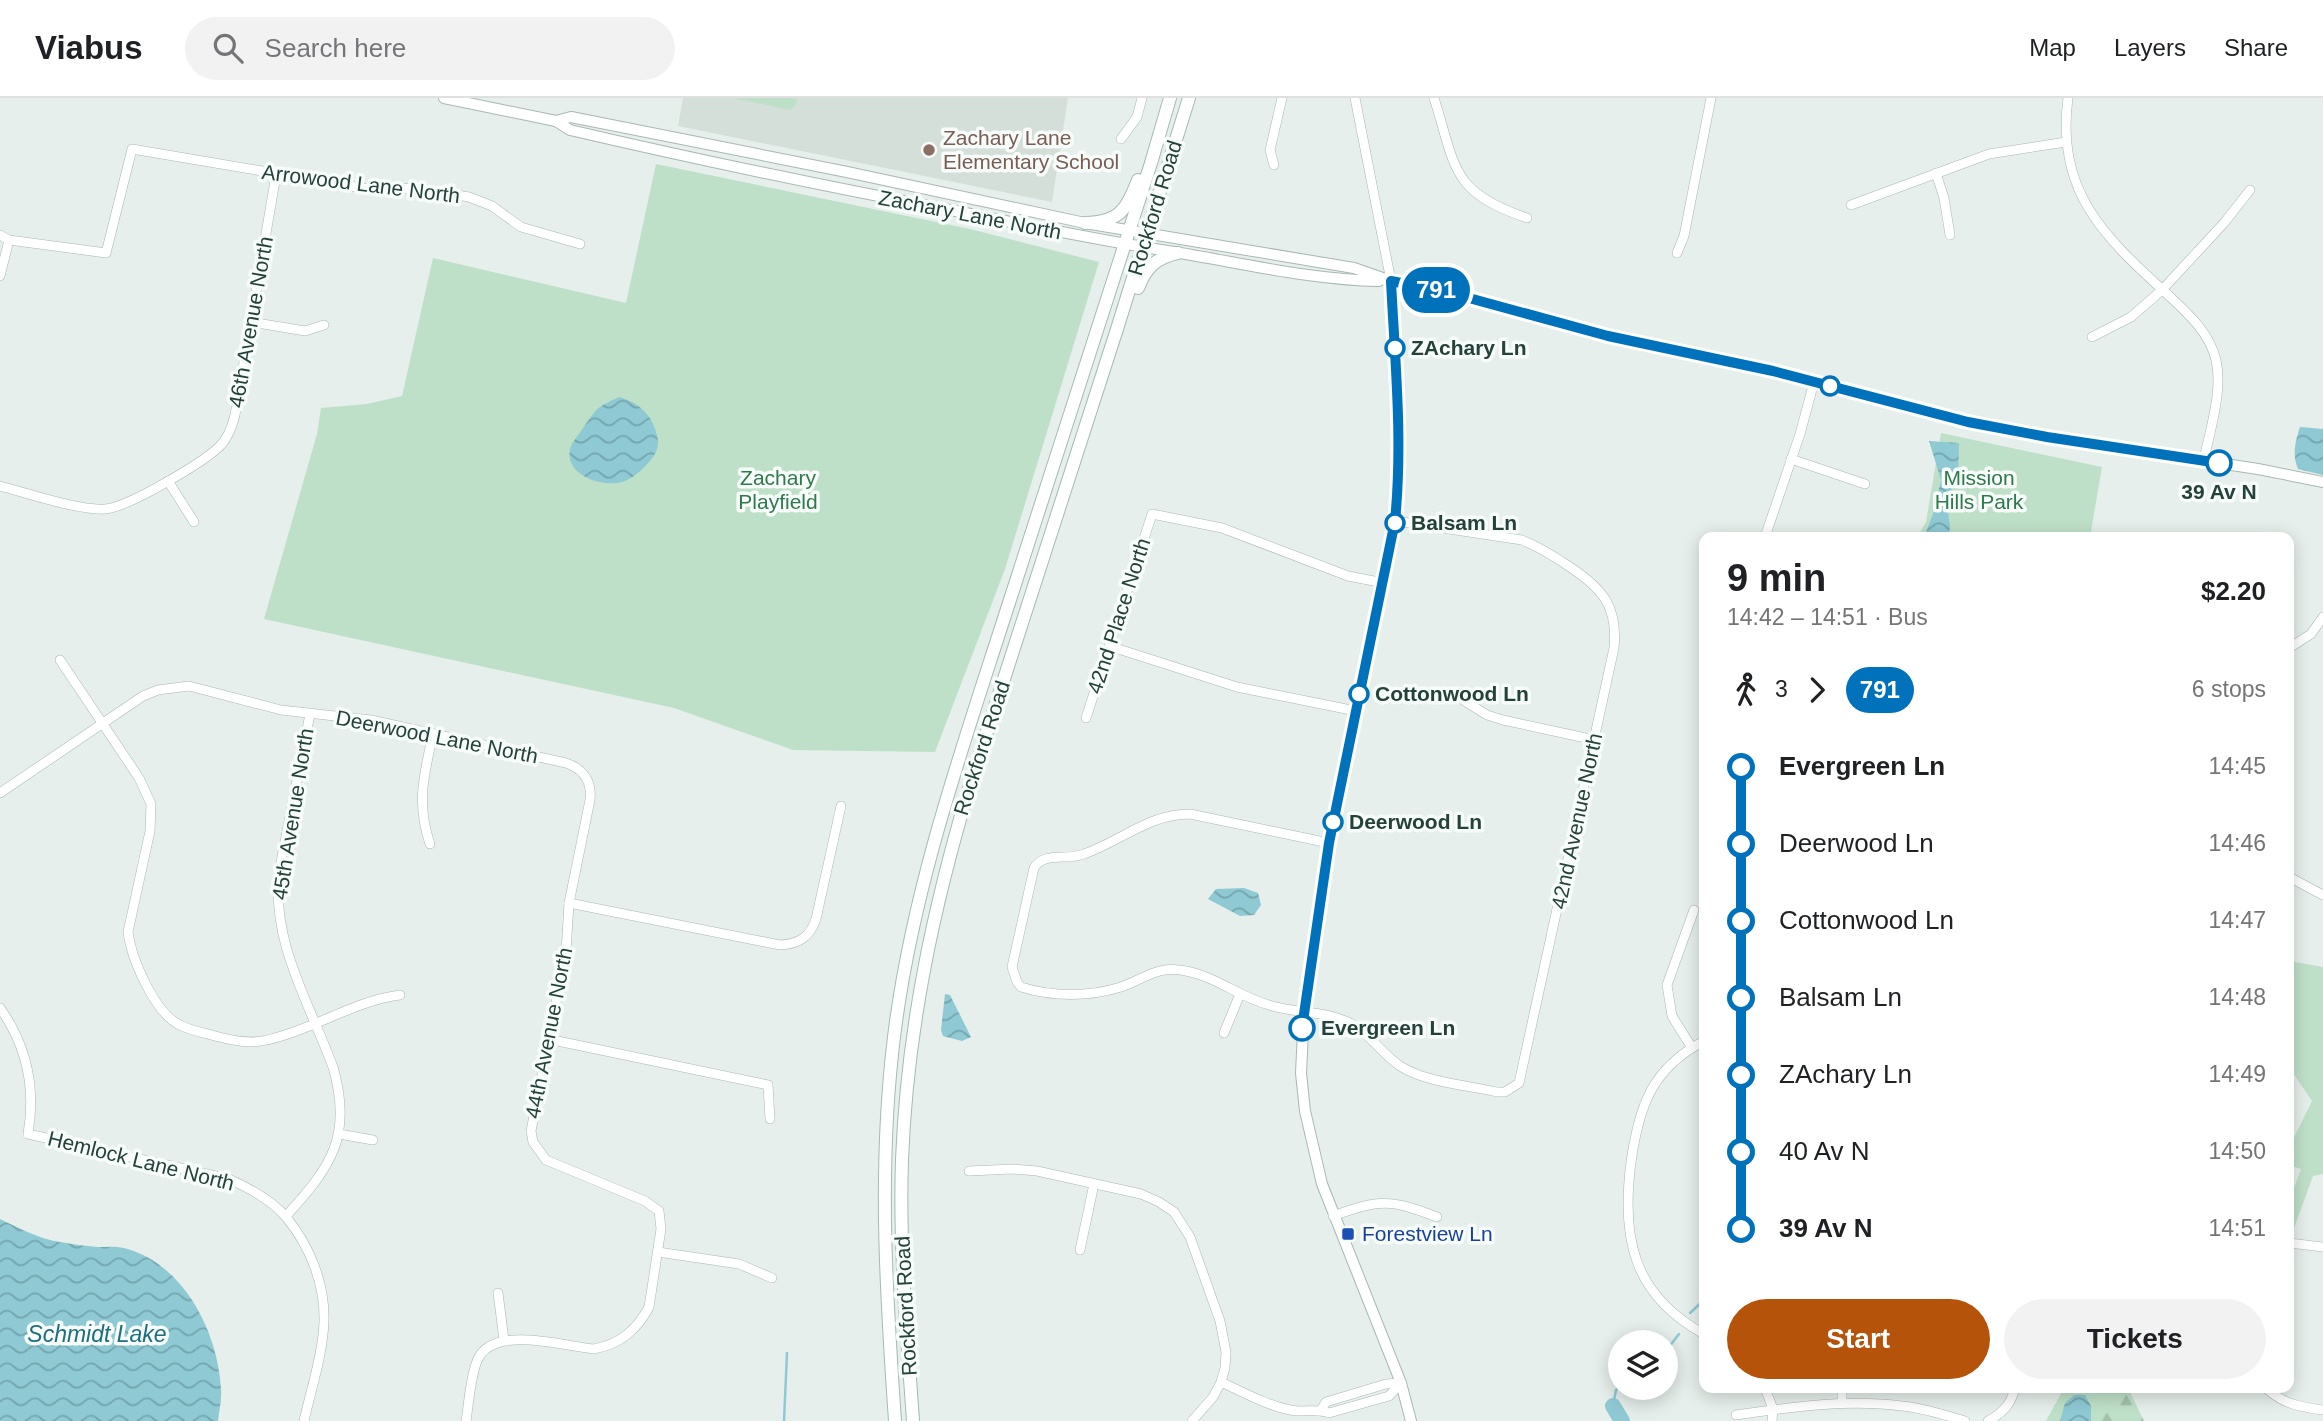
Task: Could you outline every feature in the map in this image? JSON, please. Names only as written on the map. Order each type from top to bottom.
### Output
[{"type":"main road","name":"Rockford Road","points":[[895,1421],[886,1285],[884,1170],[888,1088],[905,966],[919,899],[946,802],[1170,98]]},
{"type":"main road","name":"Rockford Road","points":[[913,1421],[902,1234],[902,1160],[908,1075],[926,954],[951,847],[1189,98]]},
{"type":"main road","points":[[1085,223],[1104,222],[1118,216],[1128,205],[1160,132]]},
{"type":"main road","points":[[1097,391],[1110,379],[1143,274],[1158,259],[1178,253]]},
{"type":"street","name":"Zachary Lane North","points":[[444,98],[556,121],[570,130],[680,156],[1124,245],[1351,281],[1391,281]]},
{"type":"street","points":[[1121,139],[1137,117],[1142,98]]},
{"type":"street","points":[[1274,165],[1270,150],[1282,98]]},
{"type":"street","points":[[1355,98],[1391,281],[1399,408],[1400,478],[1384,583],[1329,843],[1304,1011],[1301,1073],[1304,1111],[1312,1148],[1333,1216],[1401,1383],[1411,1421]]},
{"type":"street","points":[[1434,98],[1450,156],[1467,185],[1498,208],[1527,218]]},
{"type":"street","points":[[1677,253],[1684,236],[1711,98]]},
{"type":"street","points":[[2068,98],[2066,142],[2072,175],[2082,198],[2095,220],[2199,326],[2216,360],[2216,400],[2204,460]]},
{"type":"street","name":"Zachary Lane North","points":[[556,121],[572,117],[1085,223],[1354,268],[1391,281],[1447,292],[1608,336],[1814,382],[1968,422],[2323,481]]},
{"type":"street","points":[[1851,205],[1989,155],[2066,142]]},
{"type":"street","name":"Arrowood Lane North","points":[[5,237],[106,253],[132,149],[374,190],[414,188],[470,197],[492,206],[521,227],[580,244]]},
{"type":"street","points":[[1936,173],[1944,198],[1950,235]]},
{"type":"street","name":"46th Avenue North","points":[[0,486],[102,510],[118,508],[168,481],[219,448],[235,415],[276,175]]},
{"type":"street","points":[[2092,337],[2131,317],[2162,290],[2224,223],[2250,190]]},
{"type":"street","points":[[0,276],[5,237]]},
{"type":"street","points":[[1290,271],[1293,257]]},
{"type":"street","points":[[251,321],[305,331],[324,325]]},
{"type":"street","points":[[1767,532],[1814,382]]},
{"type":"street","points":[[1791,459],[1865,484]]},
{"type":"street","points":[[168,481],[194,522]]},
{"type":"street","name":"42nd Place North","points":[[1086,718],[1152,513],[1222,528],[1348,576],[1384,583]]},
{"type":"street","name":"42nd Avenue North","points":[[1304,1011],[1335,1017],[1352,1024],[1402,1067],[1427,1077],[1505,1092],[1519,1083],[1616,634],[1609,605],[1602,592],[1586,577],[1538,546],[1522,540],[1395,521]]},
{"type":"street","points":[[2294,645],[2311,634],[2323,617]]},
{"type":"street","points":[[1109,646],[1237,687],[1356,711]]},
{"type":"street","points":[[60,660],[139,778],[151,804],[150,831],[128,932],[135,958],[162,1012],[180,1026],[235,1041],[249,1042],[279,1037],[381,998],[400,995]]},
{"type":"street","name":"Deerwood Lane North","points":[[0,793],[143,696],[173,687],[189,686],[281,710],[370,720],[574,765],[581,770],[590,784],[590,800]]},
{"type":"street","points":[[1463,700],[1495,718],[1595,740]]},
{"type":"street","name":"45th Avenue North","points":[[285,1216],[319,1179],[330,1162],[339,1134],[341,1114],[339,1086],[284,943],[277,908],[277,887],[310,714]]},
{"type":"street","points":[[430,844],[421,799],[433,734]]},
{"type":"street","name":"44th Avenue North","points":[[504,1339],[594,1349],[620,1341],[643,1319],[649,1307],[658,1252],[661,1219],[659,1211],[652,1205],[555,1166],[546,1160],[533,1142],[531,1120],[566,952],[569,903],[590,800]]},
{"type":"street","points":[[569,903],[780,945],[797,942],[813,929],[841,806]]},
{"type":"street","points":[[1304,1011],[1270,1006],[1203,975],[1170,968],[1156,971],[1123,986],[1098,993],[1075,995],[1047,993],[1021,986],[1012,967],[1034,868],[1038,861],[1082,855],[1148,821],[1177,814],[1191,814],[1329,843]]},
{"type":"street","points":[[2294,880],[2323,895]]},
{"type":"street","points":[[1692,1048],[1672,1016],[1667,985],[1694,910]]},
{"type":"street","points":[[1224,1033],[1240,994]]},
{"type":"street","name":"Hemlock Lane North","points":[[0,1008],[21,1044],[28,1066],[32,1112],[28,1134],[229,1179],[247,1187],[285,1216]]},
{"type":"street","points":[[548,1039],[768,1085],[770,1119]]},
{"type":"street","points":[[1699,1044],[1674,1060],[1649,1093],[1640,1112],[1635,1133],[1628,1187],[1628,1228],[1632,1250],[1642,1273],[1652,1290],[1674,1314],[1699,1331]]},
{"type":"street","points":[[339,1134],[373,1140]]},
{"type":"street","points":[[969,1171],[1025,1169],[1094,1184],[1149,1197],[1167,1207],[1179,1218],[1189,1237],[1224,1336],[1225,1368],[1221,1382],[1213,1397],[1192,1421]]},
{"type":"street","points":[[1080,1250],[1094,1184]]},
{"type":"street","points":[[1333,1216],[1382,1202],[1395,1203],[1437,1217]]},
{"type":"street","points":[[285,1216],[310,1255],[318,1276],[322,1299],[324,1322],[304,1421]]},
{"type":"street","points":[[2294,1244],[2323,1247]]},
{"type":"street","points":[[658,1252],[730,1262],[772,1278]]},
{"type":"street","points":[[466,1421],[477,1360],[482,1351],[491,1344],[504,1339],[498,1293]]},
{"type":"street","points":[[1221,1382],[1290,1410],[1321,1410],[1329,1413],[1389,1396],[1401,1383]]},
{"type":"street","points":[[1767,1393],[1773,1409],[1772,1421]]},
{"type":"street","points":[[1842,1393],[1842,1402]]},
{"type":"street","points":[[1988,1421],[1999,1415],[2014,1393]]},
{"type":"street","points":[[2272,1393],[2290,1405],[2323,1410]]},
{"type":"street","points":[[1736,1415],[1842,1402],[1904,1406],[1965,1421]]},
{"type":"shaded area","name":"Zachary Lane Elementary School","points":[[683,98],[1068,98],[1052,202],[678,126]]},
{"type":"green space","points":[[733,98],[798,98],[790,110]]},
{"type":"green space","name":"Zachary Playfield","points":[[656,164],[970,229],[1099,262],[1005,569],[935,752],[793,750],[674,708],[264,619],[317,434],[321,408],[367,404],[402,396],[433,258],[626,303]]},
{"type":"green space","name":"Mission Hills Park","points":[[1941,433],[2102,467],[2091,532],[1920,532],[1926,522]]},
{"type":"green space","points":[[2294,962],[2323,967],[2323,1174],[2313,1176],[2294,1228],[2294,1188],[2301,1169],[2294,1167],[2294,1138],[2312,1101],[2294,1074]]},
{"type":"green space","points":[[2061,1393],[2130,1393],[2144,1421],[2046,1421]]},
{"type":"green space","points":[[2079,1393],[2104,1393],[2097,1421],[2072,1421]]},
{"type":"water","points":[[619,397],[637,405],[647,414],[654,425],[658,447],[639,473],[629,479],[617,483],[597,482],[573,467],[570,449],[596,410]]},
{"type":"water","points":[[2300,427],[2323,429],[2323,475],[2298,469],[2295,448]]},
{"type":"water","points":[[1929,441],[1959,443],[1958,481],[1946,499],[1949,532],[1926,532],[1933,514],[1941,480]]},
{"type":"water","points":[[1244,888],[1258,893],[1261,905],[1254,915],[1240,916],[1208,899],[1216,889]]},
{"type":"water","points":[[945,994],[950,995],[971,1037],[962,1041],[943,1036],[941,1030]]},
{"type":"water","name":"Schmidt Lake","points":[[0,1219],[52,1241],[92,1247],[124,1248],[145,1256],[164,1268],[194,1302],[213,1345],[221,1389],[218,1421],[0,1421]]},
{"type":"water","points":[[2074,1395],[2085,1395],[2091,1406],[2091,1421],[2060,1421],[2065,1403]]},
{"type":"waterway","points":[[1690,1313],[1699,1305]]},
{"type":"waterway","points":[[784,1421],[787,1353]]},
{"type":"waterway","points":[[1613,1406],[1614,1400]]},
{"type":"waterway","points":[[1613,1406],[1622,1421]]},
{"type":"bus line","name":"791","points":[[1302,1028],[1329,843],[1395,521],[1400,478],[1400,415],[1391,281],[1447,292],[1608,336],[1773,371],[1968,422],[2219,463]]},
{"type":"place","name":"Zachary Lane Elementary School","points":[[929,150]]},
{"type":"place","name":"ZAchary Ln","points":[[1395,348]]},
{"type":"place","name":"39 Av N","points":[[2219,463]]},
{"type":"place","name":"Balsam Ln","points":[[1395,523]]},
{"type":"place","name":"Cottonwood Ln","points":[[1359,694]]},
{"type":"place","name":"Deerwood Ln","points":[[1333,822]]},
{"type":"place","name":"Evergreen Ln","points":[[1302,1028]]},
{"type":"place","name":"Forestview Ln","points":[[1348,1234]]}]
